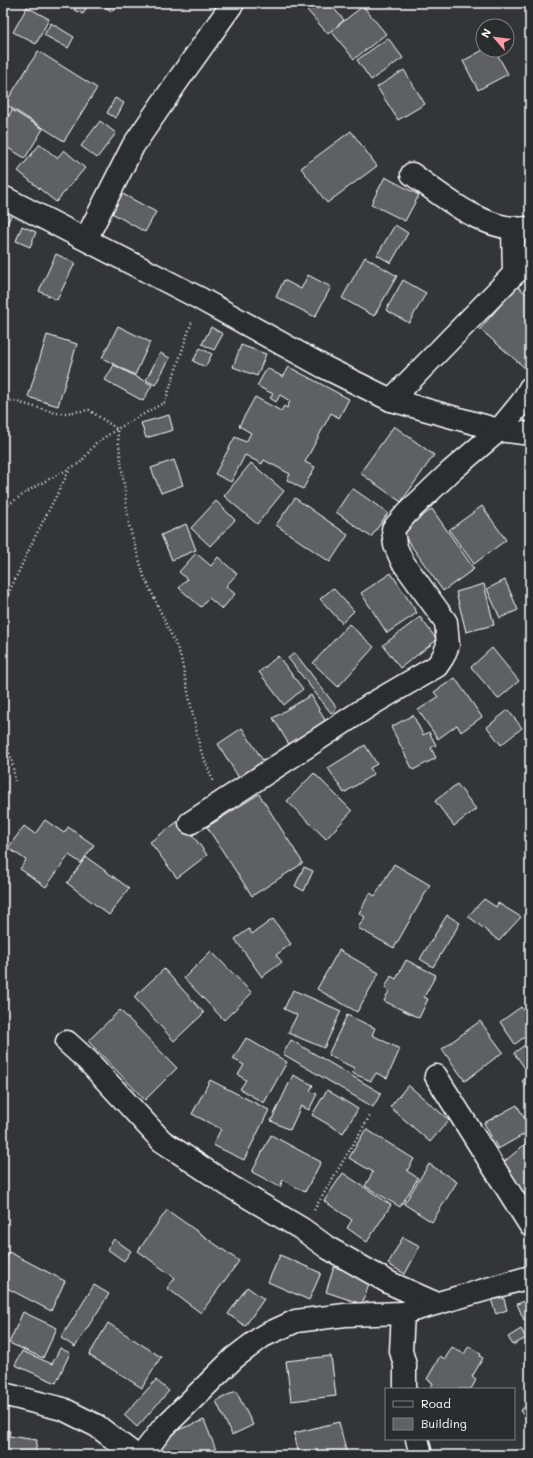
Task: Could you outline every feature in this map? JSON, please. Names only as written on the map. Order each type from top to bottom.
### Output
[{"type":"street","points":[[86,239],[133,146],[178,79],[233,3]]},
{"type":"street","points":[[391,400],[522,268],[522,228],[489,223],[455,206],[412,174]]},
{"type":"street","points":[[3,197],[199,298],[324,366],[391,400],[499,430],[530,434]]},
{"type":"street","points":[[190,823],[222,804],[372,704],[436,666],[448,645],[446,622],[402,561],[395,545],[393,529],[406,513],[450,472],[499,430],[522,402],[530,388]]},
{"type":"street","points":[[66,1042],[88,1061],[162,1141],[228,1184],[302,1229],[328,1248],[390,1283],[435,1304]]},
{"type":"street","points":[[436,1076],[530,1225]]},
{"type":"street","points":[[142,1455],[162,1429],[234,1358],[263,1336],[296,1322],[345,1315],[403,1313],[530,1277]]},
{"type":"street","points":[[403,1313],[401,1351],[405,1365],[405,1388]]},
{"type":"street","points":[[3,1394],[63,1409],[97,1426],[135,1455]]},
{"type":"street","points":[[416,1440],[421,1455]]},
{"type":"path","points":[[3,511],[9,504],[36,486],[80,463],[96,443],[117,429],[165,402],[199,298]]},
{"type":"path","points":[[3,398],[56,413],[90,410],[117,429],[129,525],[144,576],[180,654],[200,748],[222,804]]},
{"type":"path","points":[[3,605],[70,468]]},
{"type":"path","points":[[3,734],[12,761],[15,781]]},
{"type":"path","points":[[302,1229],[371,1114]]},
{"type":"building","points":[[77,3],[89,3],[83,14],[74,10]]},
{"type":"building","points":[[101,3],[119,3],[112,12]]},
{"type":"building","points":[[313,3],[329,3],[344,20],[328,34],[306,9]]},
{"type":"building","points":[[363,6],[386,34],[354,59],[331,31]]},
{"type":"building","points":[[27,7],[49,19],[36,44],[13,32]]},
{"type":"building","points":[[51,23],[74,37],[68,48],[44,35]]},
{"type":"building","points":[[388,38],[403,58],[371,80],[357,60]]},
{"type":"building","points":[[38,51],[97,88],[64,141],[5,104]]},
{"type":"building","points":[[475,54],[475,58],[499,58],[508,74],[478,90],[463,61]]},
{"type":"building","points":[[404,70],[425,104],[398,120],[377,87]]},
{"type":"building","points":[[115,98],[124,103],[116,118],[107,113]]},
{"type":"building","points":[[12,110],[43,129],[25,158],[6,147],[3,153],[3,126]]},
{"type":"building","points":[[100,121],[116,133],[97,158],[81,146]]},
{"type":"building","points":[[351,131],[377,166],[327,203],[301,168]]},
{"type":"building","points":[[40,144],[57,158],[64,150],[85,168],[56,202],[18,171]]},
{"type":"building","points":[[385,177],[419,195],[405,221],[371,204]]},
{"type":"building","points":[[121,193],[156,212],[145,232],[110,212]]},
{"type":"building","points":[[3,207],[13,212],[3,232]]},
{"type":"building","points":[[395,225],[408,233],[391,263],[377,255]]},
{"type":"building","points":[[22,226],[36,232],[30,247],[16,241]]},
{"type":"building","points":[[56,254],[75,263],[57,300],[39,291]]},
{"type":"building","points":[[365,257],[397,276],[374,316],[342,298]]},
{"type":"building","points":[[308,275],[331,287],[315,317],[276,297],[284,280],[301,289]]},
{"type":"building","points":[[403,280],[426,293],[409,323],[386,310]]},
{"type":"building","points":[[517,286],[530,297],[530,365],[526,369],[480,329]]},
{"type":"building","points":[[118,326],[150,342],[135,375],[102,358]]},
{"type":"building","points":[[211,327],[223,334],[214,350],[202,344]]},
{"type":"building","points":[[47,335],[77,344],[58,406],[28,397]]},
{"type":"building","points":[[241,345],[266,354],[257,376],[233,367]]},
{"type":"building","points":[[200,348],[212,354],[205,367],[193,361]]},
{"type":"building","points":[[160,353],[170,358],[155,385],[146,380]]},
{"type":"building","points":[[114,365],[152,385],[143,401],[105,380]]},
{"type":"building","points":[[289,367],[349,399],[339,418],[331,413],[305,462],[315,467],[303,489],[287,480],[290,474],[264,460],[262,464],[245,455],[231,482],[215,474],[235,437],[246,442],[251,433],[239,426],[255,397],[281,411],[284,406],[287,408],[290,401],[280,395],[276,402],[270,398],[273,394],[257,386],[267,368],[283,377]]},
{"type":"building","points":[[169,415],[173,430],[146,438],[141,423]]},
{"type":"building","points":[[394,426],[434,455],[401,502],[360,473]]},
{"type":"building","points":[[174,460],[183,485],[161,493],[151,468]]},
{"type":"building","points":[[251,463],[284,491],[257,524],[224,496]]},
{"type":"building","points":[[352,488],[388,513],[371,537],[336,512]]},
{"type":"building","points":[[530,490],[530,501],[526,499]]},
{"type":"building","points":[[295,498],[348,535],[330,562],[276,525]]},
{"type":"building","points":[[216,501],[235,520],[210,546],[191,528]]},
{"type":"building","points":[[482,506],[506,540],[474,564],[449,530]]},
{"type":"building","points":[[432,509],[474,569],[443,591],[401,531]]},
{"type":"building","points":[[186,524],[196,550],[172,560],[161,535]]},
{"type":"building","points":[[196,553],[211,566],[218,557],[237,574],[226,586],[235,594],[222,609],[209,598],[201,607],[179,588],[187,579],[179,572]]},
{"type":"building","points":[[391,573],[417,613],[387,633],[361,593]]},
{"type":"building","points":[[505,580],[518,610],[500,618],[487,589]]},
{"type":"building","points":[[484,584],[494,625],[466,632],[456,592]]},
{"type":"building","points":[[333,588],[354,611],[342,623],[320,599]]},
{"type":"building","points":[[420,617],[437,640],[400,668],[383,645]]},
{"type":"building","points":[[349,624],[374,647],[338,687],[313,663]]},
{"type":"building","points":[[492,648],[519,681],[498,699],[471,667]]},
{"type":"building","points":[[295,653],[337,708],[331,713],[288,658]]},
{"type":"building","points":[[278,656],[303,689],[284,705],[259,672]]},
{"type":"building","points":[[455,678],[482,717],[461,732],[457,725],[438,739],[418,710],[438,697],[434,692]]},
{"type":"building","points":[[311,695],[327,724],[290,746],[273,718]]},
{"type":"building","points":[[508,710],[522,728],[501,745],[487,727]]},
{"type":"building","points":[[413,715],[423,735],[429,732],[436,745],[431,748],[436,758],[413,770],[391,727]]},
{"type":"building","points":[[242,728],[264,762],[239,778],[218,744]]},
{"type":"building","points":[[365,745],[377,764],[370,768],[374,774],[344,793],[328,768]]},
{"type":"building","points":[[314,773],[352,811],[326,839],[287,801]]},
{"type":"building","points":[[457,784],[476,809],[454,826],[435,801]]},
{"type":"building","points":[[259,794],[303,863],[252,896],[207,827]]},
{"type":"building","points":[[181,819],[207,855],[177,878],[150,842]]},
{"type":"building","points":[[45,820],[64,833],[68,827],[94,845],[81,863],[69,855],[46,887],[20,869],[26,860],[8,848],[24,826],[35,834]]},
{"type":"building","points":[[86,857],[129,888],[109,915],[67,883]]},
{"type":"building","points":[[394,864],[430,885],[394,948],[358,928],[365,917],[359,913],[370,893],[375,896]]},
{"type":"building","points":[[304,867],[313,871],[304,891],[295,886]]},
{"type":"building","points":[[484,899],[496,907],[498,903],[521,917],[499,941],[468,916]]},
{"type":"building","points":[[447,915],[460,923],[433,967],[420,959]]},
{"type":"building","points":[[273,919],[291,944],[276,955],[282,962],[262,977],[235,939],[249,929],[252,934]]},
{"type":"building","points":[[339,950],[379,973],[357,1012],[317,989]]},
{"type":"building","points":[[211,951],[252,993],[224,1020],[184,978]]},
{"type":"building","points":[[406,960],[436,975],[424,997],[428,999],[419,1018],[384,1001],[389,991],[385,988],[391,976],[396,979]]},
{"type":"building","points":[[3,965],[8,971],[3,975]]},
{"type":"building","points":[[164,969],[204,1013],[174,1041],[134,997]]},
{"type":"building","points":[[293,990],[341,1011],[324,1048],[288,1033],[297,1015],[284,1009]]},
{"type":"building","points":[[521,1007],[530,1019],[530,1033],[515,1044],[500,1022]]},
{"type":"building","points":[[120,1010],[177,1068],[145,1100],[88,1041]]},
{"type":"building","points":[[347,1015],[375,1028],[372,1035],[400,1049],[387,1078],[376,1073],[371,1081],[352,1073],[354,1068],[328,1055]]},
{"type":"building","points":[[480,1021],[503,1052],[465,1081],[442,1049]]},
{"type":"building","points":[[246,1038],[287,1062],[264,1103],[240,1089],[246,1080],[238,1075],[244,1065],[233,1059]]},
{"type":"building","points":[[291,1040],[381,1093],[373,1107],[283,1054]]},
{"type":"building","points":[[530,1041],[530,1075],[514,1053]]},
{"type":"building","points":[[293,1075],[313,1085],[310,1091],[317,1094],[309,1110],[301,1106],[290,1130],[271,1121]]},
{"type":"building","points":[[530,1075],[530,1092],[522,1081]]},
{"type":"building","points":[[210,1080],[269,1110],[244,1160],[213,1145],[221,1129],[192,1114]]},
{"type":"building","points":[[408,1085],[449,1120],[430,1142],[390,1107]]},
{"type":"building","points":[[327,1090],[358,1109],[343,1133],[312,1115]]},
{"type":"building","points":[[517,1105],[530,1128],[530,1131],[498,1149],[484,1123]]},
{"type":"building","points":[[366,1129],[414,1159],[407,1171],[418,1178],[400,1207],[365,1186],[373,1172],[349,1158]]},
{"type":"building","points":[[271,1135],[321,1162],[305,1192],[283,1180],[280,1187],[252,1172]]},
{"type":"building","points":[[530,1140],[530,1197],[526,1200],[498,1167]]},
{"type":"building","points":[[429,1164],[457,1182],[432,1222],[404,1204]]},
{"type":"building","points":[[343,1173],[391,1205],[367,1242],[347,1228],[352,1220],[324,1201]]},
{"type":"building","points":[[167,1210],[239,1261],[201,1313],[167,1288],[175,1278],[138,1251]]},
{"type":"building","points":[[403,1237],[420,1246],[405,1274],[388,1264]]},
{"type":"building","points":[[114,1239],[131,1251],[124,1261],[107,1249]]},
{"type":"building","points":[[9,1252],[65,1281],[51,1311],[3,1286],[3,1264]]},
{"type":"building","points":[[280,1255],[321,1273],[309,1300],[268,1282]]},
{"type":"building","points":[[334,1267],[371,1278],[362,1304],[326,1292]]},
{"type":"building","points":[[94,1285],[109,1294],[75,1347],[61,1338]]},
{"type":"building","points":[[247,1287],[264,1299],[245,1326],[228,1314]]},
{"type":"building","points":[[502,1292],[507,1310],[496,1314],[490,1296]]},
{"type":"building","points":[[530,1299],[530,1318],[524,1320],[517,1304]]},
{"type":"building","points":[[23,1312],[57,1328],[43,1358],[9,1343]]},
{"type":"building","points":[[108,1323],[161,1357],[142,1388],[89,1355]]},
{"type":"building","points":[[521,1329],[526,1338],[513,1345],[508,1337]]},
{"type":"building","points":[[469,1346],[481,1354],[480,1356],[483,1358],[472,1377],[476,1380],[472,1388],[430,1388],[433,1383],[427,1379],[440,1356],[445,1359],[452,1347],[464,1354]]},
{"type":"building","points":[[60,1348],[70,1353],[56,1383],[15,1365],[22,1351],[52,1364]]},
{"type":"building","points":[[331,1356],[336,1396],[291,1401],[286,1361]]},
{"type":"building","points":[[156,1380],[169,1391],[137,1427],[124,1415]]},
{"type":"building","points":[[236,1391],[253,1425],[232,1435],[216,1401]]},
{"type":"building","points":[[530,1402],[530,1422],[520,1411]]},
{"type":"building","points":[[204,1420],[218,1455],[160,1455],[154,1439]]},
{"type":"building","points":[[339,1422],[347,1455],[299,1455],[294,1433]]},
{"type":"building","points":[[3,1430],[10,1431],[9,1436],[37,1440],[35,1455],[3,1455]]}]
